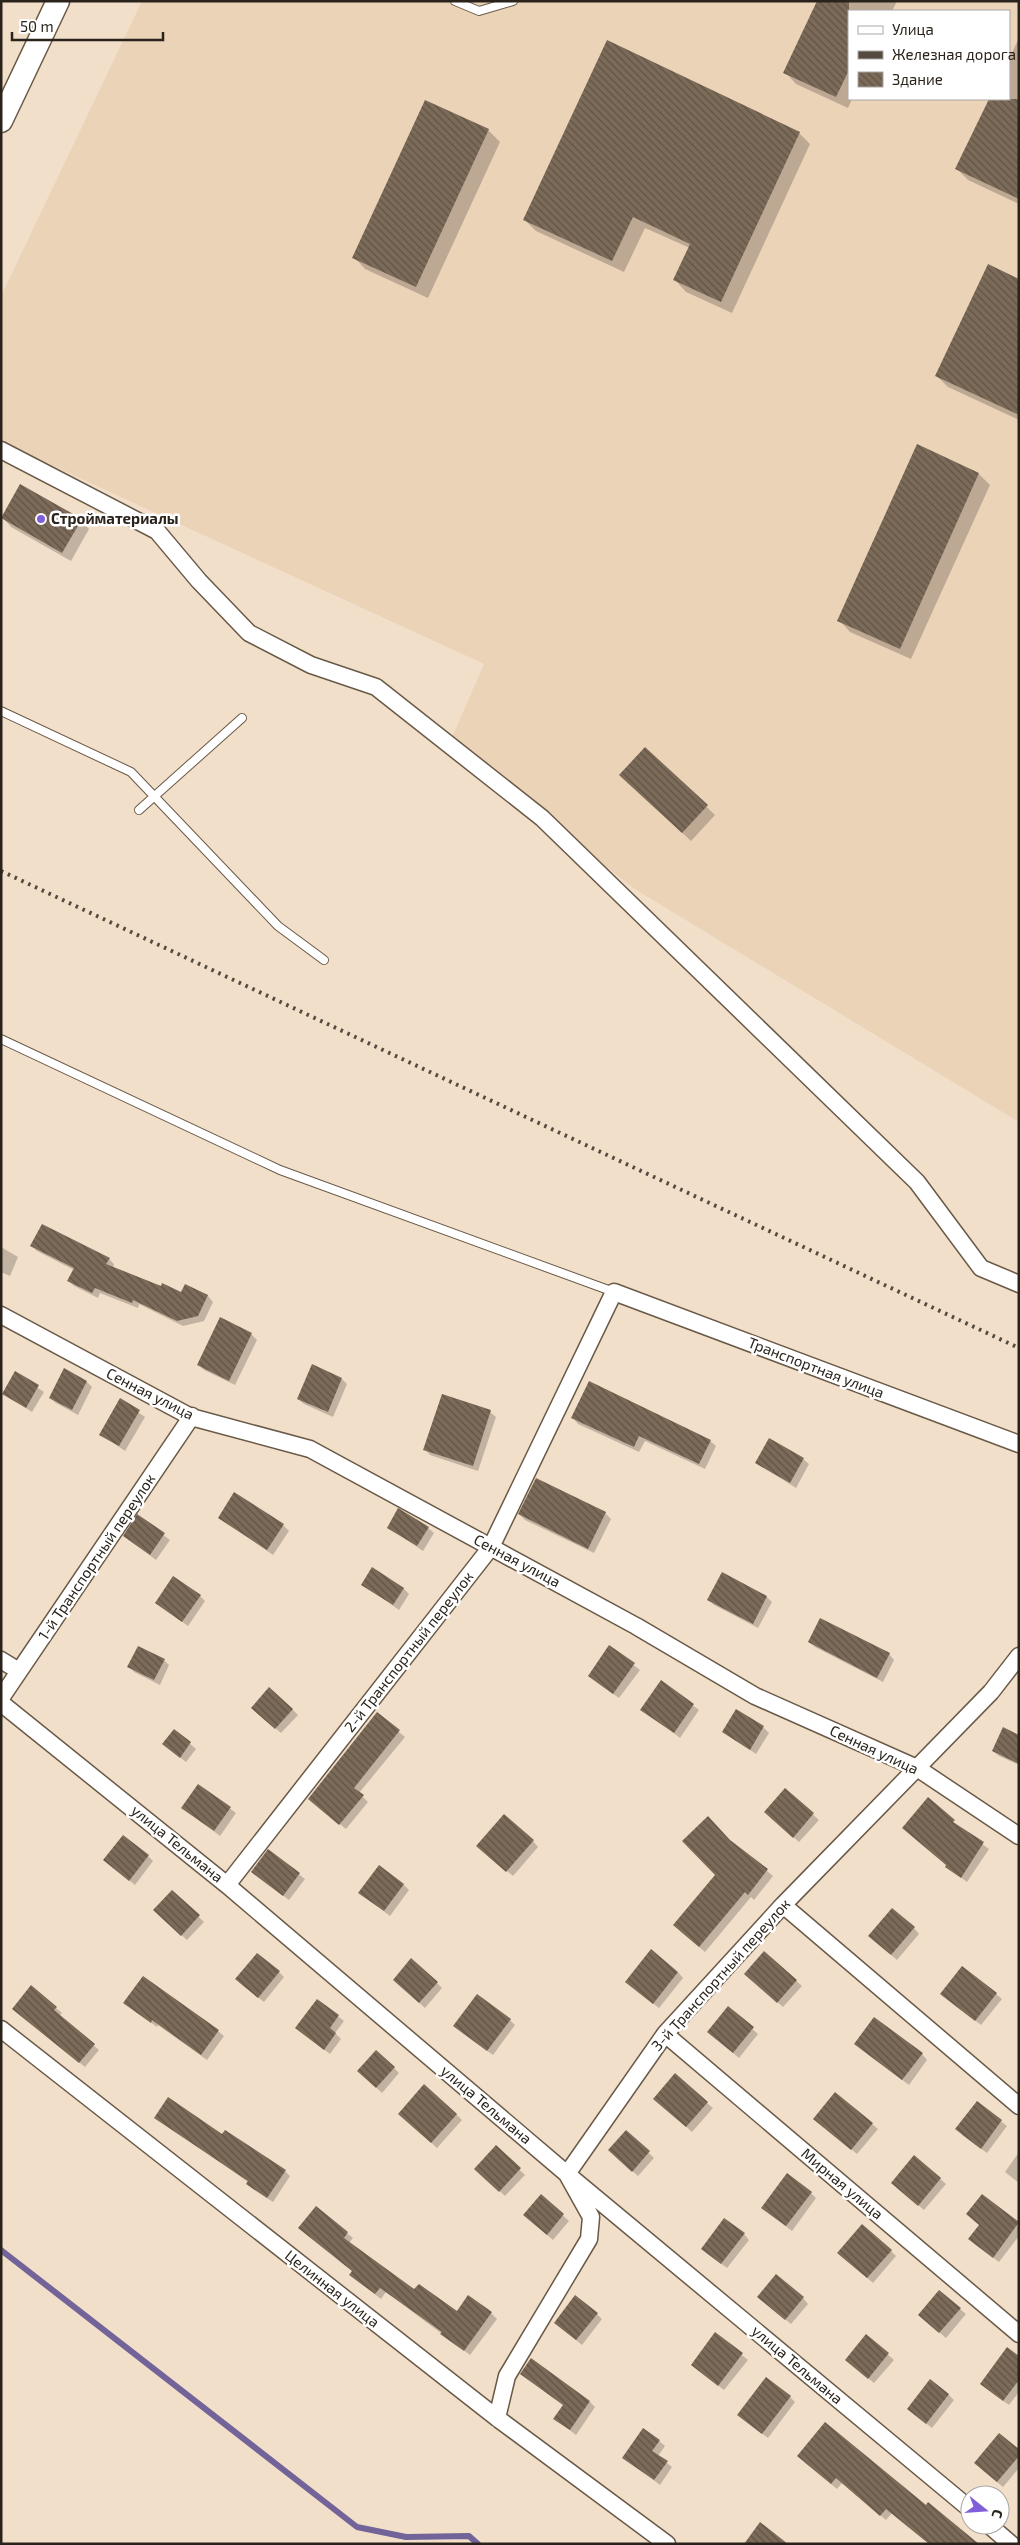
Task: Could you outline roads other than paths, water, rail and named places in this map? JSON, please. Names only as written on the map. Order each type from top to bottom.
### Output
[{"type":"main road","points":[[1,121],[58,1]]},
{"type":"street","points":[[1,450],[157,531],[199,581],[249,633],[311,665],[376,686],[542,818],[917,1182],[981,1268],[1019,1284]]},
{"type":"street","name":"Транспортная улица","points":[[614,1292],[1019,1444]]},
{"type":"street","name":"2-й Транспортный переулок","points":[[227,1885],[491,1547],[614,1292]]},
{"type":"street","name":"Сенная улица","points":[[1,1315],[192,1416],[310,1449],[636,1626],[755,1696],[917,1768],[1019,1836]]},
{"type":"street","name":"1-й Транспортный переулок","points":[[1,1698],[192,1416]]},
{"type":"street","name":"3-й Транспортный переулок","points":[[567,2174],[666,2034],[783,1905],[991,1692],[1019,1656]]},
{"type":"street","points":[[1,1660],[19,1671]]},
{"type":"street","name":"улица Тельмана","points":[[1,1702],[227,1885],[567,2174],[960,2501]]},
{"type":"street","points":[[783,1905],[1019,2106]]},
{"type":"street","name":"Целинная улица","points":[[1,2029],[497,2418],[667,2544]]},
{"type":"street","name":"Мирная улица","points":[[666,2034],[1019,2334]]},
{"type":"street","points":[[497,2418],[507,2376],[589,2239],[591,2217],[567,2174]]},
{"type":"street","points":[[1001,2535],[1011,2544]]},
{"type":"lane","points":[[455,1],[480,11],[513,1]]},
{"type":"lane","points":[[1,711],[131,772],[278,926],[324,960]]},
{"type":"lane","points":[[139,810],[242,718]]},
{"type":"lane","points":[[1,1039],[280,1170],[614,1292]]},
{"type":"waterway","points":[[1,2250],[357,2527],[406,2537],[469,2536],[478,2544]]},
{"type":"railway","points":[[1,871],[1019,1348]]},
{"type":"place","name":"Стройматериалы","points":[[41,519]]}]
